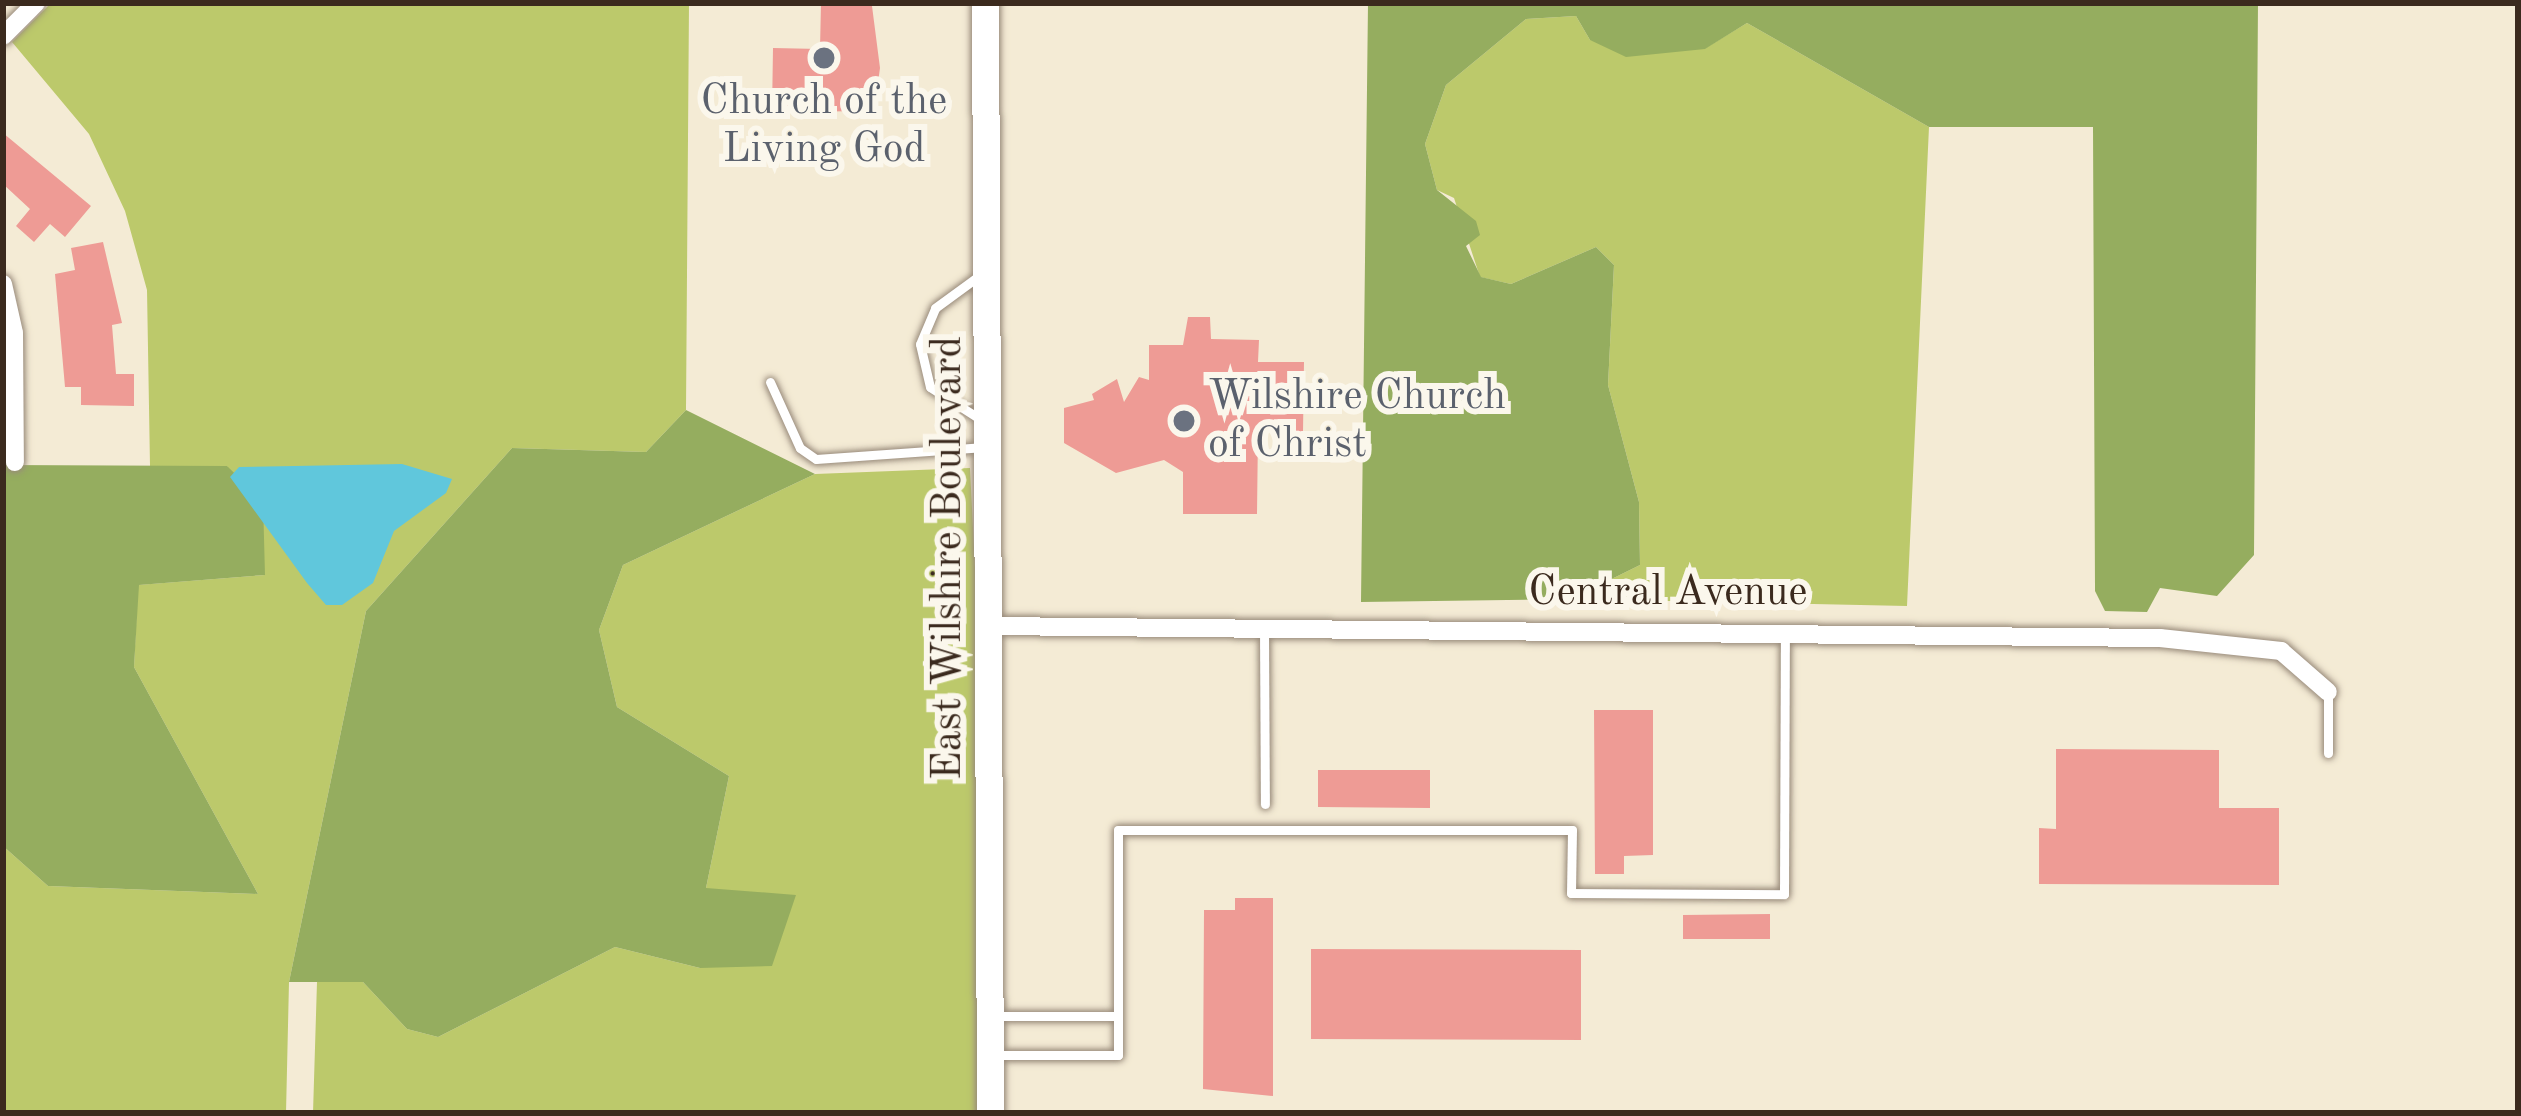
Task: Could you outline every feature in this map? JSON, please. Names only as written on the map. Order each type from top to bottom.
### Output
[{"type":"street","points":[[3,36],[36,3]]},
{"type":"street","name":"East Wilshire Boulevard","points":[[985,3],[991,435],[990,1113]]},
{"type":"street","points":[[3,284],[16,462]]},
{"type":"street","name":"Central Avenue","points":[[991,626],[1785,629],[2208,641],[2289,654],[2328,692]]},
{"type":"lane","points":[[990,268],[935,308],[920,344],[930,387],[991,435]]},
{"type":"lane","points":[[770,382],[800,448],[816,459],[991,435]]},
{"type":"lane","points":[[1264,627],[1265,804]]},
{"type":"lane","points":[[990,1055],[1118,1055],[1118,830],[1572,830],[1571,893],[1784,894],[1785,629]]},
{"type":"lane","points":[[2328,692],[2328,753]]},
{"type":"lane","points":[[991,1016],[1118,1016]]},
{"type":"green space","points":[[51,3],[689,3],[686,410],[646,452],[512,448],[366,611],[289,982],[286,1113],[3,1113],[3,846],[48,886],[258,894],[134,667],[138,585],[265,575],[227,466],[150,466],[147,290],[125,211],[89,134],[12,42]]},
{"type":"green space","points":[[1368,3],[2258,3],[2254,555],[2217,596],[2160,588],[2147,612],[2105,611],[2095,591],[2093,127],[1929,127],[1747,23],[1705,49],[1626,57],[1590,40],[1576,16],[1526,19],[1446,85],[1425,144],[1437,190],[1476,221],[1480,235],[1466,246],[1481,277],[1511,284],[1596,247],[1614,265],[1608,385],[1639,502],[1640,565],[1571,599],[1361,602]]},
{"type":"green space","points":[[1576,16],[1590,40],[1704,49],[1747,23],[1929,127],[1907,606],[1571,599],[1640,565],[1639,502],[1608,385],[1614,265],[1596,247],[1511,284],[1480,277],[1454,198],[1437,190],[1425,144],[1446,85],[1526,19]]},
{"type":"green space","points":[[686,410],[815,474],[623,565],[599,630],[617,707],[729,776],[706,888],[796,895],[772,966],[700,968],[615,947],[438,1037],[407,1029],[363,982],[289,982],[366,611],[512,448],[646,452]]},
{"type":"green space","points":[[3,465],[227,466],[263,501],[265,575],[139,585],[134,667],[258,894],[48,886],[3,846]]},
{"type":"green space","points":[[970,468],[978,628],[977,1113],[313,1113],[317,982],[363,982],[407,1029],[438,1037],[615,947],[700,968],[706,888],[729,776],[617,707],[599,630],[623,565],[815,474]]},
{"type":"water","points":[[402,464],[452,479],[446,493],[394,531],[373,583],[342,605],[326,605],[230,477],[239,467]]},
{"type":"building","name":"Church of the Living God","points":[[821,3],[872,6],[880,68],[874,111],[772,112],[773,48],[820,49]]},
{"type":"building","points":[[3,133],[91,206],[65,237],[50,224],[34,242],[16,226],[30,209],[3,184]]},
{"type":"building","points":[[103,242],[122,323],[112,325],[116,374],[134,374],[134,406],[81,405],[81,387],[65,387],[55,274],[75,270],[71,248]]},
{"type":"building","name":"Wilshire Church of Christ","points":[[1188,317],[1210,317],[1211,339],[1259,340],[1258,362],[1304,362],[1303,432],[1258,431],[1257,514],[1183,514],[1183,472],[1164,460],[1116,473],[1064,443],[1064,408],[1094,400],[1092,394],[1117,379],[1124,402],[1139,377],[1149,380],[1149,345],[1183,345]]},
{"type":"building","points":[[1594,710],[1653,710],[1653,855],[1624,856],[1624,874],[1595,874]]},
{"type":"building","points":[[2056,749],[2219,750],[2219,808],[2279,808],[2279,885],[2039,884],[2039,828],[2056,829]]},
{"type":"building","points":[[1318,770],[1430,770],[1430,808],[1318,807]]},
{"type":"building","points":[[1235,898],[1273,898],[1273,1096],[1203,1089],[1204,910],[1235,910]]},
{"type":"building","points":[[1770,914],[1770,939],[1683,939],[1683,915]]},
{"type":"building","points":[[1311,949],[1581,950],[1581,1040],[1311,1039]]},
{"type":"place","name":"Church of the Living God","points":[[824,58]]},
{"type":"place","name":"Wilshire Church of Christ","points":[[1184,421]]}]
